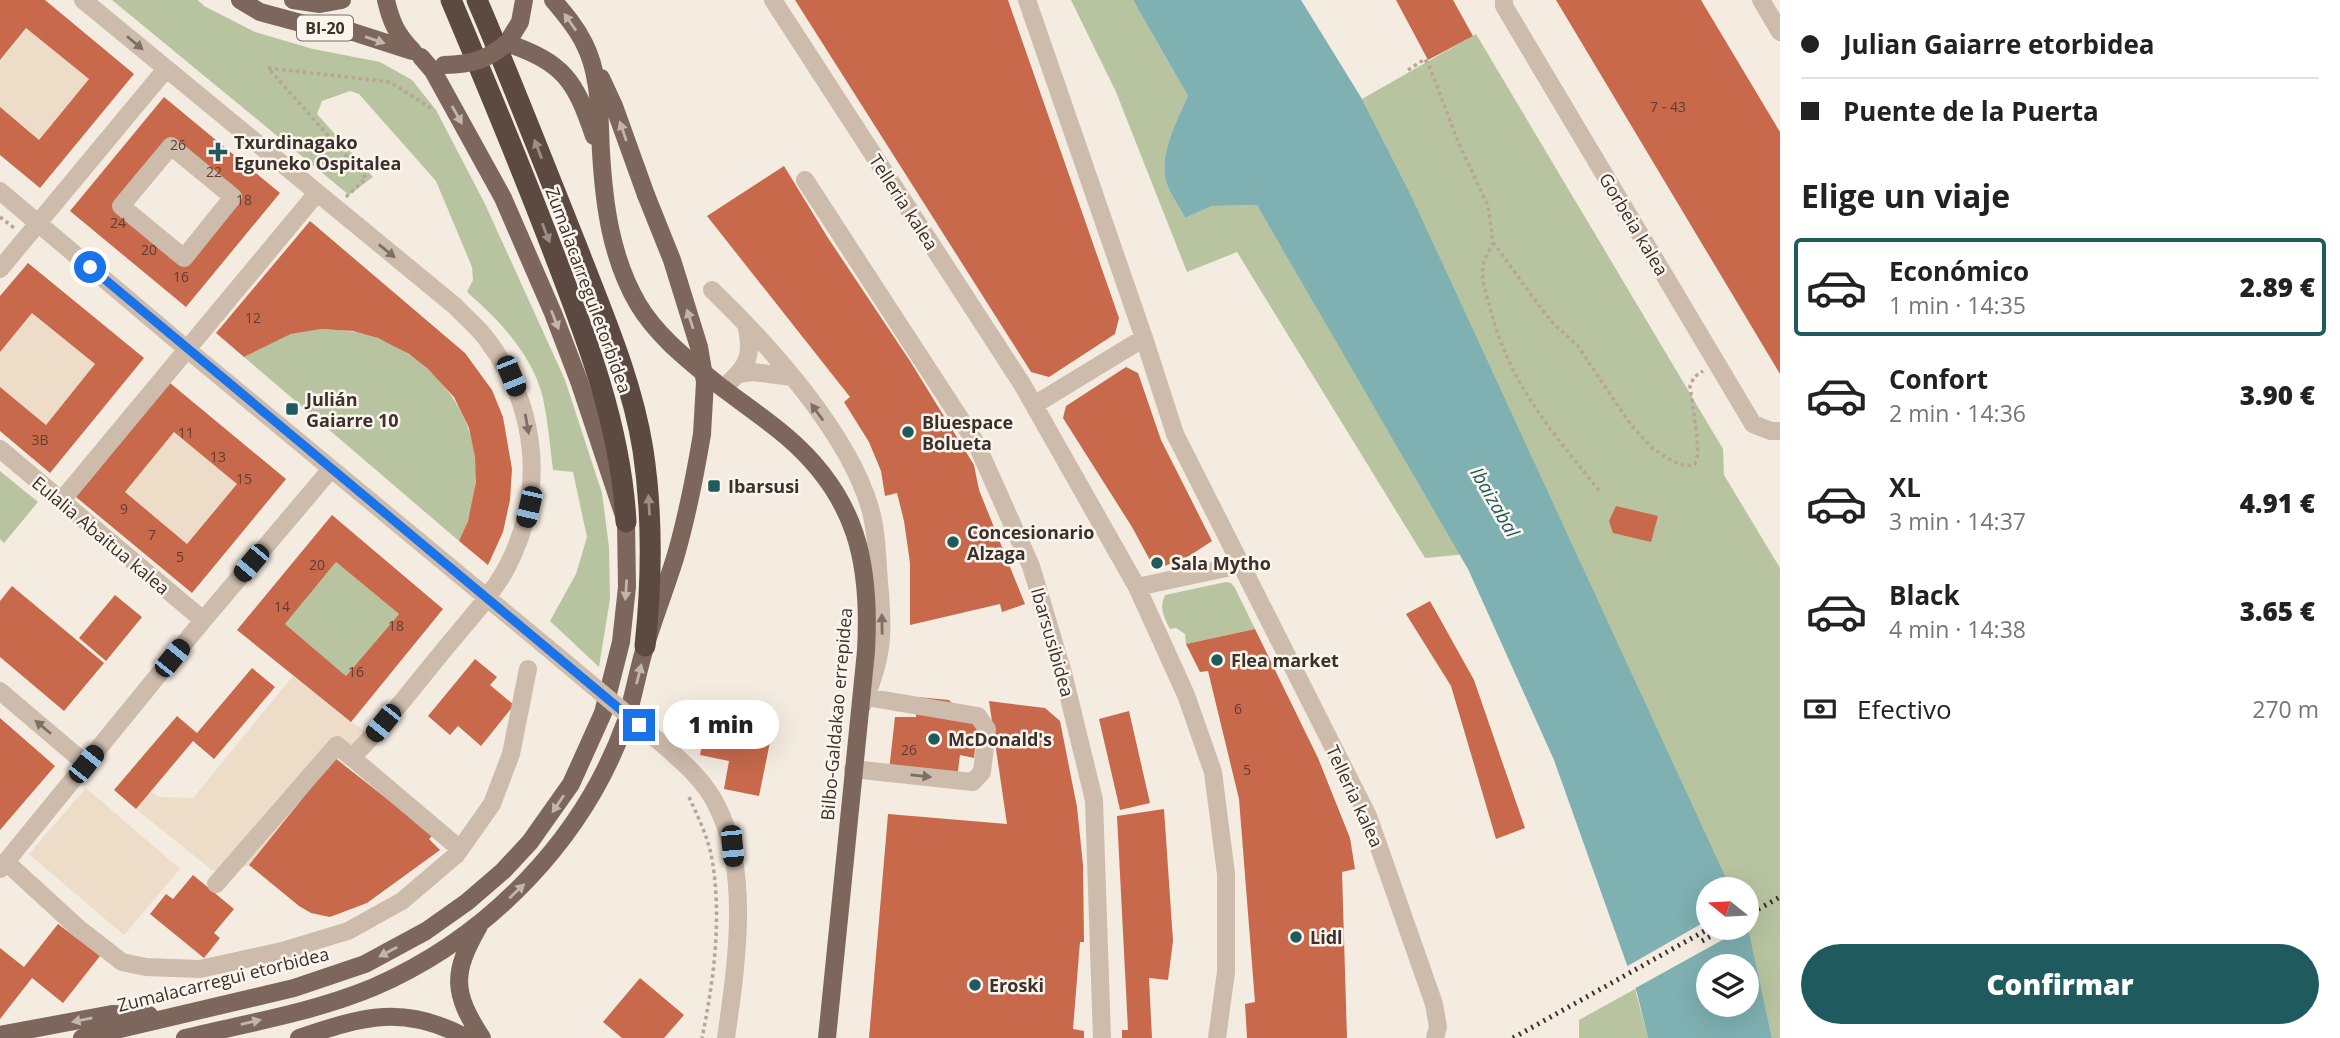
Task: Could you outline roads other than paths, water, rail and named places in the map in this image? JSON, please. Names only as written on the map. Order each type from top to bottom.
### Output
[{"type":"highway","name":"Zumalacarregui etorbidea","points":[[451,0],[513,147],[579,318],[619,451],[626,522]]},
{"type":"highway","name":"Zumalacarregui etorbidea","points":[[477,0],[610,332],[632,406],[642,447],[648,490],[651,544],[651,588],[645,646]]},
{"type":"main road","name":"BI-20","points":[[240,0],[260,12],[308,25],[353,32],[417,54]]},
{"type":"main road","name":"BI-20","points":[[293,0],[320,4],[342,0]]},
{"type":"main road","points":[[386,0],[398,37],[433,71],[503,198],[579,381],[626,522]]},
{"type":"main road","points":[[417,54],[444,65],[471,64],[493,54],[507,43],[520,22],[524,0]]},
{"type":"main road","name":"Bilbo-Galdakao errepidea","points":[[554,0],[585,45],[598,89],[601,156],[609,227],[627,286],[641,308],[679,353],[787,437],[811,461],[846,507],[856,535],[867,593],[866,651],[827,1038]]},
{"type":"main road","name":"Bilbo-Galdakao errepidea","points":[[507,43],[538,55],[564,73],[582,100],[601,156]]},
{"type":"main road","points":[[585,45],[614,106],[672,260],[699,347],[705,382],[702,434],[683,527],[645,646]]},
{"type":"main road","name":"Zumalacarregui etorbidea","points":[[82,1038],[294,988],[365,964],[426,931],[467,902],[503,871],[530,842],[571,784],[603,713],[621,642],[627,587],[626,522]]},
{"type":"main road","name":"Zumalacarregui etorbidea","points":[[185,1038],[300,1011],[374,987],[439,952],[520,889],[549,857],[592,796],[626,720],[645,646]]},
{"type":"main road","points":[[482,921],[464,952],[459,972],[460,998],[482,1038]]},
{"type":"main road","points":[[0,1035],[112,1014],[174,1016]]},
{"type":"main road","points":[[299,1038],[328,1028],[388,1015],[426,1020],[467,1038]]},
{"type":"street","points":[[83,0],[455,306],[487,339],[511,376],[524,408],[531,456],[529,507],[508,565],[486,597],[371,738],[352,757]]},
{"type":"street","name":"Telleria kalea","points":[[773,0],[1034,405],[1137,587],[1186,695],[1213,772],[1226,874],[1226,972],[1217,1038]]},
{"type":"street","name":"Telleria kalea","points":[[1027,0],[1175,434],[1368,816],[1434,1004],[1438,1027],[1434,1038]]},
{"type":"street","name":"Gorbeia kalea","points":[[1504,0],[1504,6],[1753,424],[1770,431],[1780,431]]},
{"type":"street","points":[[1760,0],[1780,32]]},
{"type":"street","points":[[0,269],[166,69]]},
{"type":"street","points":[[171,146],[233,197],[184,258],[121,206],[171,146]]},
{"type":"street","name":"Ibarsusibidea","points":[[804,180],[976,443],[1031,566],[1063,673],[1094,800],[1102,1038]]},
{"type":"street","points":[[0,191],[690,769],[717,805],[732,846],[738,909],[736,967],[726,1038]]},
{"type":"street","points":[[61,500],[317,193]]},
{"type":"street","points":[[712,290],[745,322],[792,377],[850,460],[871,511],[883,632],[875,676],[862,705],[978,716],[987,729],[982,772],[973,782],[853,769]]},
{"type":"street","points":[[723,388],[749,360],[749,338],[745,322]]},
{"type":"street","points":[[1034,405],[1144,338]]},
{"type":"street","points":[[738,374],[753,372],[792,377]]},
{"type":"street","name":"Eulalia Abaitua kalea","points":[[0,449],[203,620]]},
{"type":"street","points":[[331,469],[203,620],[3,866],[122,962],[146,967],[200,969],[282,951],[348,931],[402,901],[460,849],[492,804],[511,754],[528,669]]},
{"type":"street","points":[[1137,587],[1240,565]]},
{"type":"street","points":[[0,691],[86,764]]},
{"type":"street","points":[[216,884],[231,870],[337,745],[460,849]]},
{"type":"water","name":"Ibaizabal","points":[[1133,0],[1301,0],[1362,99],[1410,193],[1725,877],[1696,877],[1696,940],[1751,940],[1754,954],[1696,954],[1696,1017],[1759,1017],[1759,979],[1772,1038],[1648,1038],[1637,993],[1554,760],[1468,569],[1257,205],[1212,206],[1185,218],[1165,177],[1165,156],[1188,96]]},
{"type":"railway","points":[[1759,909],[1780,897]]},
{"type":"railway","points":[[1513,1038],[1696,936]]},
{"type":"place","name":"Txurdinagako Eguneko Ospitalea","points":[[218,152]]},
{"type":"place","name":"Julián Gaiarre 10","points":[[292,409]]},
{"type":"place","name":"Bluespace Bolueta","points":[[908,432]]},
{"type":"place","name":"Ibarsusi","points":[[714,486]]},
{"type":"place","name":"Concesionario Alzaga","points":[[953,542]]},
{"type":"place","name":"Sala Mytho","points":[[1157,563]]},
{"type":"place","name":"Flea market","points":[[1217,660]]},
{"type":"place","name":"McDonald's","points":[[934,739]]},
{"type":"place","name":"Lidl","points":[[1296,937]]},
{"type":"place","name":"Eroski","points":[[975,985]]}]
